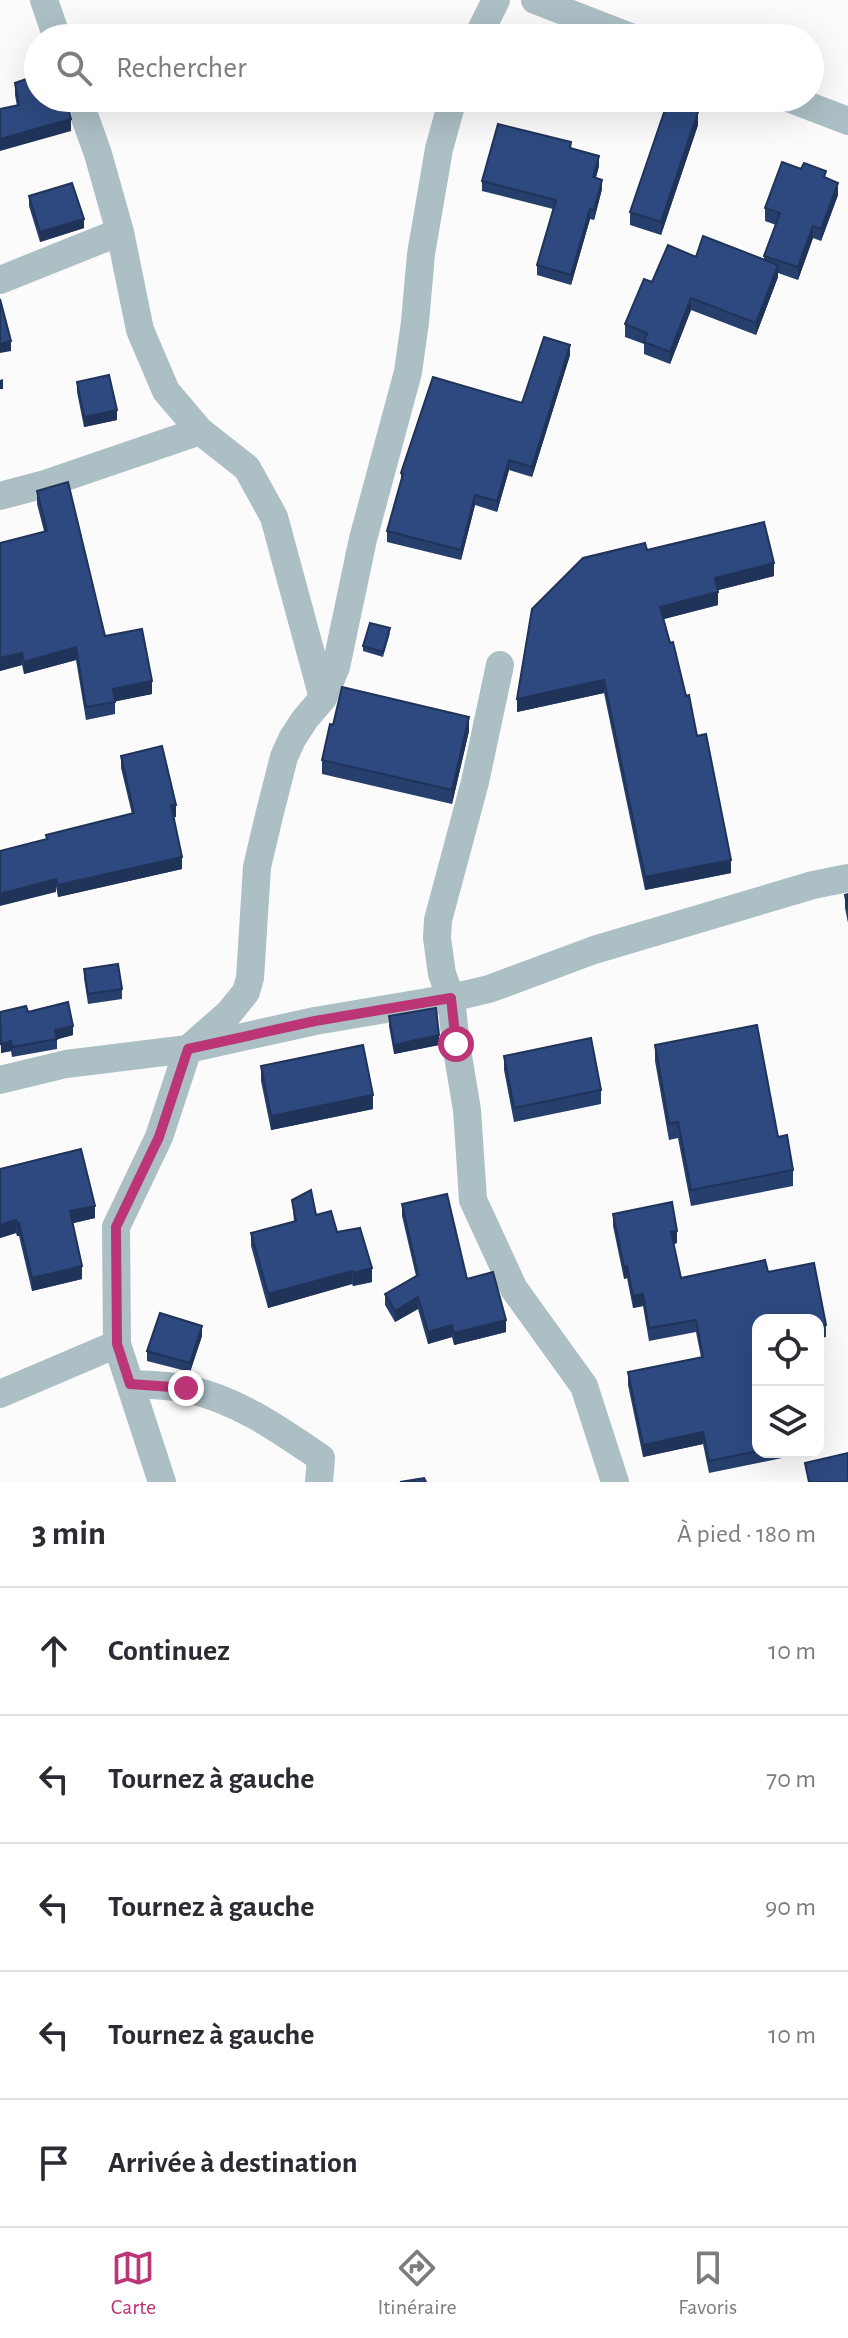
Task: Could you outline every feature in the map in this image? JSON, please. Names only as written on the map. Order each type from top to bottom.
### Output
[{"type":"street","points":[[44,0],[52,24]]},
{"type":"street","points":[[484,24],[496,0]]},
{"type":"street","points":[[535,0],[597,24]]},
{"type":"street","points":[[83,112],[120,232],[140,330],[166,391],[200,431],[247,468],[274,517],[323,698]]},
{"type":"street","points":[[162,1482],[117,1344],[116,1227],[159,1137],[188,1049],[229,1013],[246,992],[252,957],[257,867],[284,757],[305,719],[323,698],[336,667],[363,539],[408,372],[421,254],[439,149],[449,112]]},
{"type":"street","points":[[824,112],[848,121]]},
{"type":"street","points":[[0,280],[120,232]]},
{"type":"street","points":[[0,496],[45,484],[200,431]]},
{"type":"street","points":[[500,665],[475,782],[438,920],[437,938],[442,974],[451,998],[467,1110],[473,1200],[514,1289],[584,1386],[615,1482]]},
{"type":"street","points":[[0,1080],[66,1064],[188,1049],[315,1021],[489,989],[594,950],[813,885],[848,878]]},
{"type":"street","points":[[0,1394],[117,1344]]},
{"type":"street","points":[[130,1384],[186,1388],[236,1404],[321,1458],[319,1482]]},
{"type":"building","points":[[24,80],[24,112],[69,112],[71,119],[0,139],[0,109],[19,105],[15,83]]},
{"type":"building","points":[[664,112],[698,112],[661,222],[630,212]]},
{"type":"building","points":[[498,124],[571,142],[570,148],[599,156],[593,177],[602,180],[594,210],[590,209],[571,275],[537,265],[556,200],[482,181]]},
{"type":"building","points":[[782,162],[801,169],[804,163],[826,171],[824,177],[838,183],[821,229],[813,226],[798,267],[764,256],[780,213],[765,208]]},
{"type":"building","points":[[72,183],[84,219],[40,232],[29,196]]},
{"type":"building","points":[[703,236],[778,265],[756,323],[691,298],[670,352],[644,342],[647,333],[625,324],[644,279],[652,282],[668,245],[696,257]]},
{"type":"building","points":[[0,299],[11,341],[0,344]]},
{"type":"building","points":[[544,337],[570,345],[532,467],[509,460],[497,501],[475,495],[461,550],[387,531],[401,473],[433,377],[522,403]]},
{"type":"building","points":[[109,375],[117,410],[84,417],[77,382]]},
{"type":"building","points":[[68,482],[105,636],[142,629],[152,681],[113,689],[115,702],[86,707],[76,647],[24,662],[22,653],[0,658],[0,543],[47,531],[37,491]]},
{"type":"building","points":[[764,522],[774,563],[715,578],[718,592],[660,607],[670,643],[673,642],[686,696],[689,695],[697,736],[706,734],[731,860],[645,877],[604,680],[517,699],[532,609],[583,558],[645,543],[647,550]]},
{"type":"building","points":[[370,623],[390,628],[383,652],[363,646]]},
{"type":"building","points":[[342,687],[469,717],[452,790],[322,760]]},
{"type":"building","points":[[162,746],[176,805],[171,805],[182,857],[58,885],[56,879],[0,894],[0,851],[47,839],[46,835],[134,813],[121,756]]},
{"type":"building","points":[[118,964],[122,989],[88,994],[84,969]]},
{"type":"building","points":[[68,1002],[73,1026],[55,1030],[57,1039],[12,1047],[11,1041],[1,1044],[0,1012],[26,1006],[28,1012]]},
{"type":"building","points":[[436,1008],[439,1035],[394,1045],[389,1016]]},
{"type":"building","points":[[757,1025],[778,1137],[787,1135],[793,1170],[691,1190],[678,1122],[669,1124],[655,1045]]},
{"type":"building","points":[[591,1038],[601,1090],[514,1108],[504,1056]]},
{"type":"building","points":[[363,1045],[373,1095],[271,1116],[261,1066]]},
{"type":"building","points":[[81,1149],[95,1206],[70,1211],[82,1266],[32,1278],[19,1223],[16,1220],[0,1225],[0,1169]]},
{"type":"building","points":[[311,1190],[316,1215],[331,1211],[337,1232],[360,1228],[372,1268],[268,1294],[251,1233],[296,1221],[292,1200]]},
{"type":"building","points":[[447,1194],[467,1279],[493,1272],[506,1320],[454,1333],[452,1325],[428,1332],[418,1297],[395,1311],[385,1294],[418,1275],[402,1204]]},
{"type":"building","points":[[672,1202],[677,1231],[671,1232],[681,1278],[765,1260],[768,1272],[814,1263],[824,1314],[752,1314],[752,1452],[709,1461],[703,1432],[643,1445],[628,1372],[703,1357],[696,1320],[649,1328],[643,1294],[633,1296],[613,1214]]},
{"type":"building","points":[[160,1313],[202,1326],[190,1363],[147,1351]]},
{"type":"building","points":[[848,1453],[848,1482],[809,1482],[805,1463]]},
{"type":"building","points":[[424,1478],[426,1482],[400,1482]]},
{"type":"route","points":[[186,1388],[130,1384],[117,1344],[116,1227],[159,1137],[188,1049],[315,1021],[451,998],[456,1044]]}]
